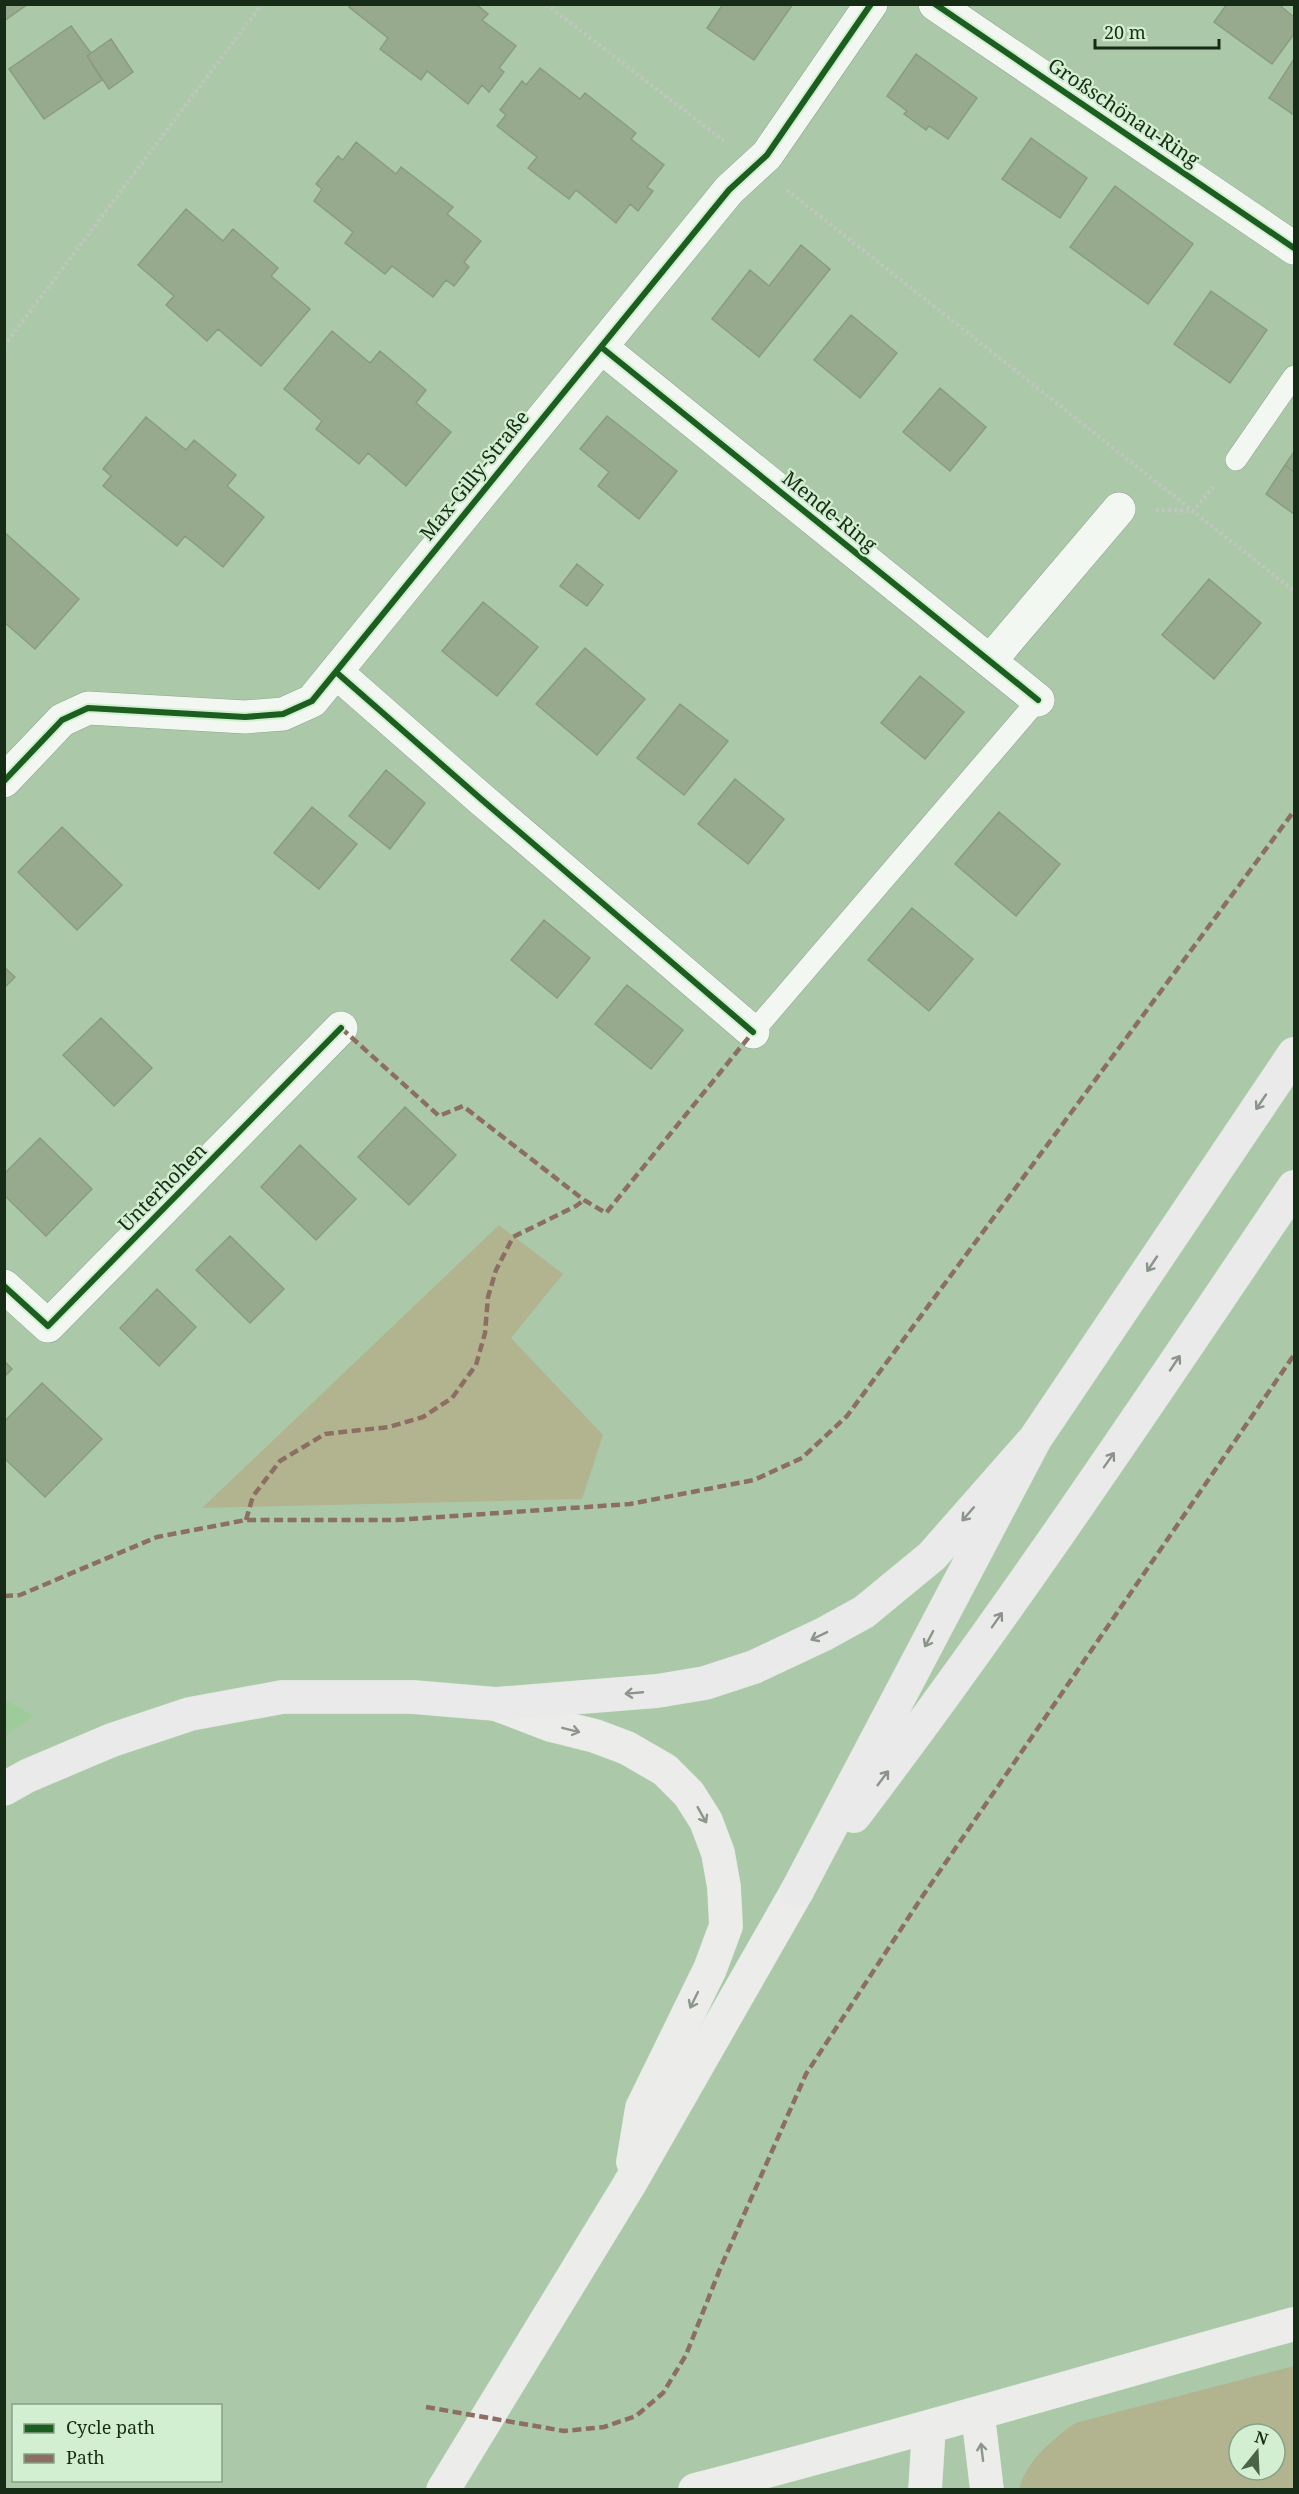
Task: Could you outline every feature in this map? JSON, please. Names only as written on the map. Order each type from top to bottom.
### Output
[{"type":"highway","points":[[797,1891],[1035,1439],[1294,1054]]},
{"type":"highway","points":[[797,1891],[928,1719],[1143,1412],[1294,1187]]},
{"type":"highway","points":[[4,1789],[27,1776],[112,1740],[190,1714],[282,1697],[413,1697],[496,1704],[657,1691],[705,1683],[754,1666],[824,1634],[864,1612],[932,1556],[1035,1439]]},
{"type":"main road","points":[[496,1704],[551,1725],[595,1736],[627,1748],[665,1770],[690,1794],[706,1821],[718,1853],[724,1887],[726,1926],[710,1969],[642,2108],[629,2185]]},
{"type":"main road","points":[[443,2490],[629,2185],[797,1891]]},
{"type":"main road","points":[[719,2487],[1294,2324]]},
{"type":"main road","points":[[978,2415],[987,2490]]},
{"type":"main road","points":[[925,2490],[929,2427]]},
{"type":"street","name":"Max-Gilly-Straße","points":[[4,781],[63,720],[88,708],[245,717],[283,714],[312,701],[729,190],[767,155],[871,4]]},
{"type":"street","name":"Großschönau-Ring","points":[[935,4],[1294,248]]},
{"type":"street","name":"Mende-Ring","points":[[601,347],[1038,700]]},
{"type":"street","points":[[990,661],[1119,509]]},
{"type":"street","points":[[336,672],[753,1032]]},
{"type":"street","name":"Unterhohen","points":[[4,1286],[48,1326],[341,1028]]},
{"type":"lane","points":[[1236,460],[1294,376]]},
{"type":"lane","points":[[753,1032],[1038,700]]},
{"type":"path","points":[[4,346],[262,4]]},
{"type":"path","points":[[546,4],[756,166],[1294,591]]},
{"type":"shaded area","points":[[499,1225],[563,1274],[511,1338],[603,1435],[582,1499],[202,1508]]},
{"type":"shaded area","points":[[5,1700],[34,1716],[5,1736]]},
{"type":"shaded area","points":[[1294,2366],[1294,2489],[1019,2489],[1034,2460],[1049,2444],[1075,2423]]},
{"type":"building","points":[[4,4],[28,4],[4,21]]},
{"type":"building","points":[[351,4],[476,4],[488,14],[482,20],[516,46],[499,68],[504,72],[489,92],[482,85],[468,104],[427,71],[421,80],[380,49],[388,38],[349,7]]},
{"type":"building","points":[[723,4],[793,4],[754,60],[707,28]]},
{"type":"building","points":[[1227,4],[1278,4],[1294,17],[1294,34],[1272,64],[1214,22]]},
{"type":"building","points":[[71,26],[91,53],[87,56],[102,80],[44,119],[9,69]]},
{"type":"building","points":[[111,39],[133,72],[109,89],[87,56]]},
{"type":"building","points":[[916,54],[977,98],[948,139],[929,126],[926,130],[904,114],[907,111],[887,96]]},
{"type":"building","points":[[1294,59],[1294,115],[1269,98]]},
{"type":"building","points":[[540,68],[580,99],[585,93],[636,133],[631,139],[664,165],[647,187],[653,191],[638,211],[630,204],[616,223],[576,190],[569,199],[528,168],[537,157],[497,126],[506,115],[500,110],[522,81],[526,85]]},
{"type":"building","points":[[1031,138],[1087,178],[1060,218],[1002,179]]},
{"type":"building","points":[[356,142],[396,174],[401,167],[453,207],[447,214],[481,241],[464,262],[469,267],[454,286],[446,280],[433,297],[392,266],[385,274],[345,243],[353,232],[314,201],[322,189],[316,184],[338,156],[343,160]]},
{"type":"building","points":[[1115,186],[1193,244],[1148,304],[1070,247]]},
{"type":"building","points":[[186,209],[223,241],[233,229],[278,268],[271,276],[310,309],[261,366],[218,329],[207,341],[166,305],[174,296],[138,265]]},
{"type":"building","points":[[801,245],[830,269],[759,357],[712,319],[750,270],[769,286]]},
{"type":"building","points":[[1211,291],[1267,330],[1230,383],[1174,344]]},
{"type":"building","points":[[851,315],[897,353],[860,398],[814,360]]},
{"type":"building","points":[[332,331],[370,363],[380,351],[426,390],[416,403],[451,432],[406,486],[368,453],[359,464],[316,429],[322,421],[284,389]]},
{"type":"building","points":[[940,388],[986,427],[950,471],[903,432]]},
{"type":"building","points":[[607,416],[677,471],[639,519],[598,486],[609,472],[580,449]]},
{"type":"building","points":[[146,417],[186,450],[194,440],[236,475],[227,486],[264,517],[223,567],[185,536],[177,546],[103,486],[111,476],[103,469]]},
{"type":"building","points":[[1294,452],[1294,472],[1285,465]]},
{"type":"building","points":[[1285,465],[1294,472],[1294,514],[1266,494]]},
{"type":"building","points":[[4,532],[79,599],[35,649],[4,622]]},
{"type":"building","points":[[577,564],[603,585],[587,606],[560,586]]},
{"type":"building","points":[[1209,579],[1261,623],[1214,679],[1162,635]]},
{"type":"building","points":[[483,602],[538,647],[497,696],[442,651]]},
{"type":"building","points":[[585,648],[645,699],[597,755],[536,704]]},
{"type":"building","points":[[920,676],[964,712],[925,759],[881,723]]},
{"type":"building","points":[[680,704],[728,741],[684,795],[637,758]]},
{"type":"building","points":[[386,770],[425,803],[390,849],[349,816]]},
{"type":"building","points":[[735,779],[784,819],[748,864],[698,824]]},
{"type":"building","points":[[312,807],[357,844],[319,889],[274,853]]},
{"type":"building","points":[[999,812],[1060,864],[1016,916],[955,864]]},
{"type":"building","points":[[62,827],[122,885],[77,930],[18,872]]},
{"type":"building","points":[[912,908],[973,959],[929,1011],[868,960]]},
{"type":"building","points":[[544,920],[590,958],[557,998],[511,960]]},
{"type":"building","points":[[4,967],[15,977],[4,988]]},
{"type":"building","points":[[627,985],[683,1030],[651,1069],[595,1024]]},
{"type":"building","points":[[101,1018],[152,1068],[114,1106],[63,1055]]},
{"type":"building","points":[[405,1107],[456,1155],[409,1205],[358,1157]]},
{"type":"building","points":[[40,1138],[92,1189],[46,1236],[4,1195],[4,1174]]},
{"type":"building","points":[[300,1145],[356,1199],[316,1240],[261,1187]]},
{"type":"building","points":[[230,1236],[284,1289],[250,1323],[196,1270]]},
{"type":"building","points":[[157,1289],[196,1327],[159,1366],[120,1328]]},
{"type":"building","points":[[4,1361],[12,1369],[4,1377]]},
{"type":"building","points":[[42,1383],[102,1439],[45,1497],[4,1458],[4,1422]]},
{"type":"marked path","points":[[4,1596],[20,1595],[157,1537],[246,1520],[396,1520],[630,1504],[754,1480],[802,1458],[847,1416],[1294,811]]},
{"type":"marked path","points":[[341,1028],[439,1116],[463,1106],[584,1200],[606,1213],[753,1032]]},
{"type":"marked path","points":[[246,1520],[253,1496],[280,1461],[325,1434],[389,1427],[423,1417],[452,1398],[476,1365],[485,1333],[488,1297],[496,1270],[513,1237],[584,1200]]},
{"type":"marked path","points":[[426,2407],[564,2431],[604,2427],[636,2416],[663,2393],[686,2355],[720,2269],[806,2074],[922,1897],[1294,1355]]},
{"type":"cycle path","points":[[4,781],[62,720],[88,708],[245,717],[283,714],[312,701],[729,190],[767,155],[871,4]]},
{"type":"cycle path","points":[[935,4],[1294,248]]},
{"type":"cycle path","points":[[601,347],[1038,700]]},
{"type":"cycle path","points":[[336,672],[753,1032]]},
{"type":"cycle path","points":[[4,1286],[48,1326],[341,1028]]}]
